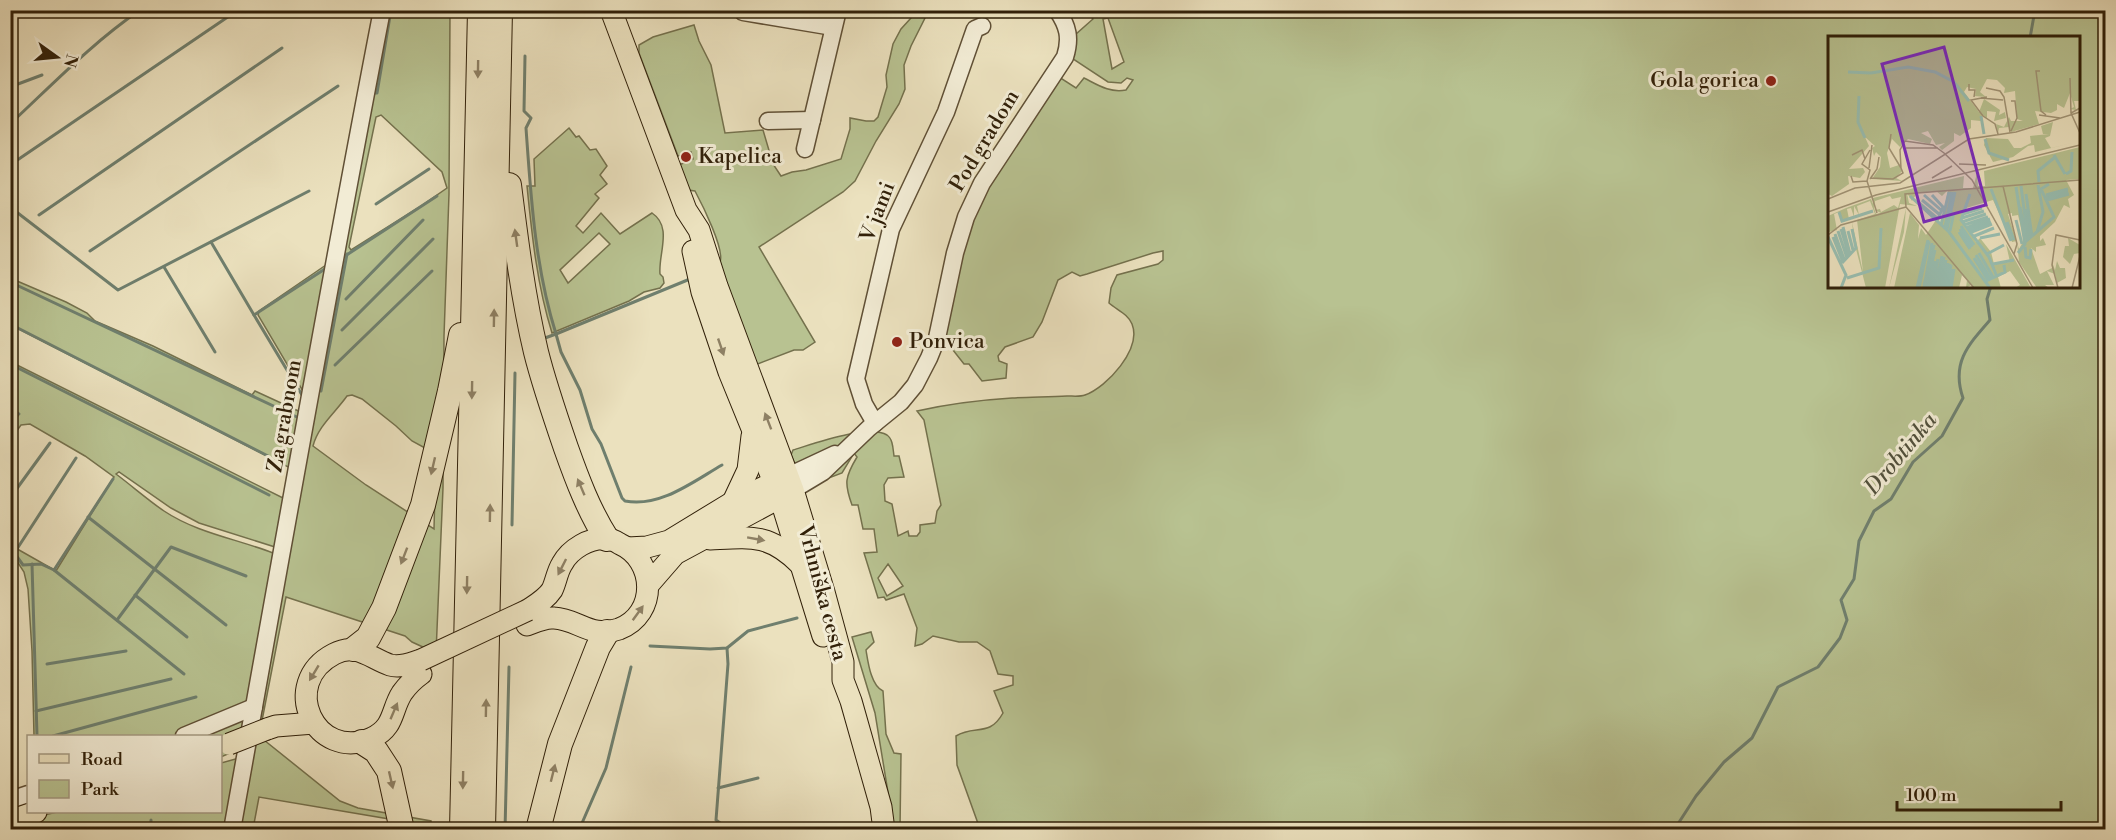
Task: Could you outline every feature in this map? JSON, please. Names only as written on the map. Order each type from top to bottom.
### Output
[{"type":"highway","points":[[462,830],[480,10]]},
{"type":"highway","points":[[483,830],[500,10]]},
{"type":"highway","points":[[498,111],[520,268],[536,352],[553,413],[575,474],[595,520],[618,543]]},
{"type":"highway","points":[[348,650],[368,638],[384,608],[423,505],[450,391],[475,243]]},
{"type":"highway","points":[[538,830],[560,744],[598,647],[608,632]]},
{"type":"highway","points":[[362,742],[376,751],[389,771],[402,830]]},
{"type":"main road","name":"Vrhniška cesta","points":[[611,10],[686,210],[688,233],[698,246],[729,372],[752,432],[784,487],[800,564],[833,668],[843,680]]},
{"type":"main road","name":"Vrhniška cesta","points":[[710,289],[825,592],[843,662],[843,680]]},
{"type":"main road","points":[[733,502],[748,471],[752,432]]},
{"type":"main road","points":[[649,584],[675,554],[704,539],[784,487]]},
{"type":"main road","points":[[528,618],[551,592],[562,564],[572,552],[585,543],[618,543],[647,547],[669,541],[733,502],[784,487]]},
{"type":"main road","points":[[704,539],[746,537],[763,539],[785,549],[800,564]]},
{"type":"main road","points":[[421,667],[401,695],[394,715],[386,728],[375,737],[362,742],[346,743],[331,738],[314,723],[308,714],[306,687],[312,673],[322,661],[348,650],[363,651],[391,665],[421,667],[528,618],[551,617],[566,620],[591,631],[608,632],[621,628],[633,621],[642,610],[649,584],[646,570],[639,558],[618,543]]},
{"type":"main road","points":[[843,680],[881,807],[884,830]]},
{"type":"main road","points":[[271,728],[306,702]]},
{"type":"main road","points":[[225,745],[271,728],[314,723]]},
{"type":"main road","points":[[10,821],[33,813]]},
{"type":"street","name":"Za grabnom","points":[[232,830],[382,10]]},
{"type":"street","points":[[742,10],[833,27]]},
{"type":"street","points":[[805,149],[838,10]]},
{"type":"street","name":"Pod gradom","points":[[784,487],[823,472],[847,448],[901,402],[923,372],[937,338],[955,253],[966,217],[978,191],[1065,57],[1069,36],[1065,21],[1057,10]]},
{"type":"street","name":"V jami","points":[[875,423],[864,404],[856,379],[891,229],[946,112],[975,29],[982,26]]},
{"type":"street","points":[[768,121],[812,120]]},
{"type":"street","points":[[186,735],[254,707]]},
{"type":"street","points":[[10,801],[27,794]]},
{"type":"green space","points":[[385,11],[450,11],[443,488],[436,653],[412,642],[405,636],[286,597],[259,736],[340,801],[358,808],[431,821],[431,826],[259,797],[253,829],[237,830]],"holes":[[[381,115],[442,172],[447,188],[351,250],[349,247],[376,117]],[[352,395],[362,399],[412,441],[436,454],[434,529],[366,485],[313,446],[327,420],[347,396]]]},
{"type":"green space","points":[[916,11],[922,11],[926,16],[904,65],[905,89],[899,104],[855,181],[843,192],[759,247],[815,342],[803,350],[794,350],[755,365],[716,264],[720,262],[721,256],[716,238],[695,191],[688,190],[679,165],[693,159],[691,152],[678,156],[639,53],[639,45],[653,37],[694,25],[711,65],[725,133],[763,130],[773,164],[781,176],[841,159],[850,129],[850,118],[874,121],[878,117],[887,87],[886,75],[893,44],[901,29]]},
{"type":"green space","points":[[1087,11],[2105,11],[2105,829],[980,829],[957,765],[956,736],[987,728],[998,721],[1003,713],[994,691],[1013,685],[1013,676],[998,674],[990,651],[977,642],[959,642],[933,636],[915,646],[917,628],[904,594],[886,600],[884,597],[878,598],[864,553],[877,552],[874,529],[863,529],[858,505],[852,505],[848,491],[848,475],[857,457],[854,453],[842,473],[805,487],[791,455],[793,450],[854,433],[878,432],[887,435],[892,442],[894,456],[899,456],[904,477],[888,478],[884,485],[885,501],[892,504],[898,536],[908,531],[909,536],[917,536],[920,532],[920,525],[935,523],[937,511],[941,505],[924,420],[917,411],[988,400],[1083,396],[1103,384],[1121,366],[1132,345],[1134,334],[1128,317],[1109,303],[1111,288],[1117,275],[1158,264],[1163,260],[1163,251],[1080,276],[1072,272],[1058,280],[1042,322],[1033,337],[1005,347],[998,356],[999,361],[1007,364],[1006,378],[982,381],[969,364],[964,364],[945,340],[943,330],[969,219],[1056,75],[1076,88],[1084,78],[1099,86],[1120,91],[1126,90],[1133,80],[1127,78],[1121,83],[1108,82],[1070,57],[1075,35],[1093,19]],"holes":[[[1108,18],[1124,62],[1112,69],[1103,19]],[[888,564],[903,586],[887,596],[878,578]]]},
{"type":"green space","points":[[569,128],[590,150],[596,149],[607,166],[600,175],[607,184],[595,194],[599,198],[576,226],[583,233],[601,213],[620,234],[652,213],[662,226],[663,233],[660,274],[664,283],[660,288],[644,292],[629,301],[552,333],[539,279],[527,186],[535,186],[534,159]],"holes":[[[599,233],[610,244],[568,283],[560,270]]]},
{"type":"green space","points":[[326,265],[307,398],[258,315],[259,311]]},
{"type":"green space","points":[[10,278],[66,302],[87,313],[95,321],[153,346],[252,395],[255,391],[305,414],[294,470],[11,325]]},
{"type":"green space","points":[[11,362],[289,501],[275,547],[199,523],[171,508],[119,472],[116,474],[177,519],[273,553],[245,737],[235,751],[222,757],[222,735],[34,735],[28,589],[24,572],[11,552],[11,538],[12,546],[56,571],[114,477],[85,456],[30,424],[21,425],[11,439],[11,428],[19,414],[11,408]]},
{"type":"green space","points":[[871,632],[874,642],[866,650],[869,667],[873,679],[883,691],[886,734],[894,753],[901,754],[900,829],[894,829],[875,713],[852,637]]},
{"type":"green space","points":[[239,758],[229,829],[36,829],[36,817],[53,813],[222,813],[222,763]]},
{"type":"waterway","points":[[10,124],[89,50],[140,10]]},
{"type":"waterway","points":[[10,165],[238,10]]},
{"type":"waterway","points":[[373,93],[377,93],[391,10]]},
{"type":"waterway","name":"Drobtinka","points":[[2030,36],[2035,10]]},
{"type":"waterway","points":[[39,215],[282,48]]},
{"type":"waterway","points":[[525,56],[524,111],[531,118],[526,128],[535,232],[543,283],[556,334],[545,338]]},
{"type":"waterway","points":[[10,87],[42,75]]},
{"type":"waterway","points":[[90,251],[338,86]]},
{"type":"waterway","points":[[376,204],[429,169]]},
{"type":"waterway","points":[[10,207],[118,290],[309,191]]},
{"type":"waterway","points":[[342,258],[437,196]]},
{"type":"waterway","points":[[346,299],[423,220]]},
{"type":"waterway","points":[[342,330],[433,239]]},
{"type":"waterway","points":[[211,242],[254,315],[328,267]]},
{"type":"waterway","points":[[321,391],[347,254]]},
{"type":"waterway","points":[[164,267],[215,352]]},
{"type":"waterway","points":[[335,365],[432,271]]},
{"type":"waterway","points":[[690,279],[556,334],[561,352],[580,390],[592,429],[601,444],[625,501],[651,501],[664,497],[722,465]]},
{"type":"waterway","points":[[10,282],[299,418]]},
{"type":"waterway","name":"Drobtinka","points":[[1674,830],[1696,796],[1724,762],[1752,738],[1778,687],[1818,667],[1840,638],[1847,620],[1841,600],[1854,579],[1859,541],[1874,511],[1891,499],[1913,462],[1942,436],[1963,398],[1960,386],[1960,365],[1969,346],[1990,320],[1987,299],[1990,288]]},
{"type":"waterway","points":[[254,315],[302,395]]},
{"type":"waterway","points":[[10,324],[268,456]]},
{"type":"waterway","points":[[10,364],[269,495]]},
{"type":"waterway","points":[[512,525],[515,373]]},
{"type":"waterway","points":[[10,408],[19,414]]},
{"type":"waterway","points":[[10,498],[50,443]]},
{"type":"waterway","points":[[15,552],[76,458]]},
{"type":"waterway","points":[[54,570],[113,479]]},
{"type":"waterway","points":[[88,517],[226,625]]},
{"type":"waterway","points":[[10,547],[23,565],[41,564],[54,570],[184,674]]},
{"type":"waterway","points":[[117,620],[171,547],[246,576]]},
{"type":"waterway","points":[[32,564],[37,735]]},
{"type":"waterway","points":[[135,595],[187,637]]},
{"type":"waterway","points":[[650,646],[727,648],[748,631],[797,618]]},
{"type":"waterway","points":[[727,648],[728,664],[716,820],[727,828],[734,827]]},
{"type":"waterway","points":[[47,664],[126,651]]},
{"type":"waterway","points":[[505,830],[509,667]]},
{"type":"waterway","points":[[579,830],[606,768],[631,667]]},
{"type":"waterway","points":[[36,711],[171,679]]},
{"type":"waterway","points":[[57,735],[196,697]]},
{"type":"waterway","points":[[718,788],[758,778]]},
{"type":"waterway","points":[[151,820],[151,830]]},
{"type":"place","name":"Gola gorica","points":[[1771,81]]},
{"type":"place","name":"Kapelica","points":[[686,157]]},
{"type":"place","name":"Ponvica","points":[[897,342]]}]
